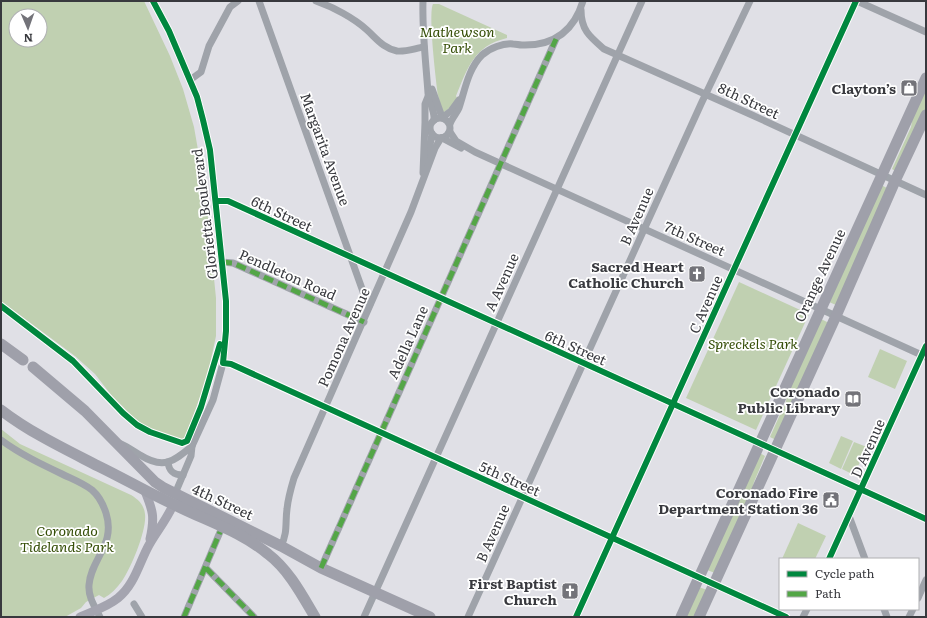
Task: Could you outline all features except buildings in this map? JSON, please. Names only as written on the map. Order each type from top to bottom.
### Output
[{"type":"highway","name":"Orange Avenue","points":[[681,617],[926,78]]},
{"type":"highway","points":[[699,617],[836,316],[895,180],[926,115]]},
{"type":"highway","points":[[1,344],[23,360]]},
{"type":"highway","name":"4th Street","points":[[33,367],[86,411],[155,482],[175,500]]},
{"type":"highway","name":"4th Street","points":[[1,410],[50,441],[146,491],[175,500],[281,546],[321,568],[430,617]]},
{"type":"highway","points":[[175,500],[243,537],[268,554],[283,568],[315,617]]},
{"type":"main road","name":"Glorietta Boulevard","points":[[146,491],[154,517],[149,546]]},
{"type":"main road","name":"Glorietta Boulevard","points":[[80,617],[98,614],[126,590],[132,582],[149,546],[175,500]]},
{"type":"street","name":"Glorietta Boulevard","points":[[153,1],[169,31],[190,80],[197,97],[203,120],[210,150],[226,312],[223,363],[213,400],[192,446],[191,456],[177,489],[175,500]]},
{"type":"street","points":[[190,80],[200,72],[209,46],[230,7],[238,1]]},
{"type":"street","name":"Margarita Avenue","points":[[259,1],[366,300],[370,304]]},
{"type":"street","points":[[316,1],[338,10],[367,30],[385,47],[402,51],[424,47]]},
{"type":"street","name":"Pomona Avenue","points":[[423,1],[424,47],[429,94],[424,104],[425,123],[423,182]]},
{"type":"street","points":[[450,132],[450,124],[458,109],[473,68],[483,55],[491,49],[503,45],[543,44],[556,39],[567,31],[581,10],[583,1]]},
{"type":"street","name":"A Avenue","points":[[364,617],[642,1]]},
{"type":"street","name":"B Avenue","points":[[468,617],[705,94],[750,1]]},
{"type":"street","points":[[857,1],[926,32]]},
{"type":"street","name":"C Avenue","points":[[576,617],[857,1]]},
{"type":"street","name":"8th Street","points":[[581,10],[582,22],[586,31],[604,50],[705,94],[926,195]]},
{"type":"street","name":"Adella Lane","points":[[321,568],[556,39]]},
{"type":"street","points":[[428,76],[436,103],[443,117],[448,120],[450,124]]},
{"type":"street","points":[[429,94],[434,120]]},
{"type":"street","points":[[423,182],[432,134],[430,124],[434,120],[443,117],[450,111],[463,95]]},
{"type":"street","name":"Pomona Avenue","points":[[281,546],[286,531],[290,491],[325,408],[364,322],[370,304],[412,212],[435,148],[442,138],[450,132]]},
{"type":"street","name":"7th Street","points":[[450,132],[456,141],[474,152],[924,356]]},
{"type":"street","points":[[432,134],[442,138]]},
{"type":"street","name":"7th Street","points":[[442,138],[457,147],[474,152]]},
{"type":"street","name":"6th Street","points":[[216,201],[228,201],[440,299],[926,519]]},
{"type":"street","name":"Pendleton Road","points":[[222,262],[233,263],[364,322]]},
{"type":"street","name":"D Avenue","points":[[829,558],[924,356],[926,346]]},
{"type":"street","name":"5th Street","points":[[223,363],[231,364],[786,617]]},
{"type":"street","points":[[1,440],[25,456],[91,489],[101,502],[107,516],[109,529],[107,539],[90,580],[90,593],[98,614]]},
{"type":"street","points":[[116,442],[150,460],[168,462],[170,471],[174,474],[183,475]]},
{"type":"street","name":"Glorietta Boulevard","points":[[168,462],[182,456],[192,446]]},
{"type":"street","points":[[849,516],[865,558]]},
{"type":"street","points":[[184,617],[220,532]]},
{"type":"street","points":[[206,568],[254,617]]},
{"type":"street","points":[[919,596],[926,580]]},
{"type":"street","points":[[134,604],[142,617]]},
{"type":"green space","points":[[1,1],[144,1],[170,56],[183,89],[194,127],[205,190],[216,298],[216,336],[207,378],[185,438],[182,440],[160,433],[134,418],[112,396],[95,374],[75,356],[1,301]]},
{"type":"green space","name":"Mathewson Park","points":[[433,4],[439,4],[507,35],[507,38],[487,46],[474,59],[464,76],[456,96],[457,98],[452,106],[443,113],[438,95],[434,62],[431,20]]},
{"type":"green space","points":[[926,88],[926,108],[897,172],[892,169],[911,127],[913,116]]},
{"type":"green space","points":[[881,185],[887,188],[836,305],[829,302]]},
{"type":"green space","name":"Spreckels Park","points":[[739,282],[809,314],[756,430],[686,398]]},
{"type":"green space","points":[[821,319],[829,323],[776,440],[770,437]]},
{"type":"green space","points":[[880,349],[907,361],[895,389],[868,377]]},
{"type":"green space","name":"Coronado Tidelands Park","points":[[1,429],[20,444],[131,495],[139,501],[144,508],[145,521],[141,539],[130,567],[122,581],[114,591],[104,598],[99,595],[65,617],[1,617]]},
{"type":"green space","points":[[841,436],[853,441],[841,469],[829,463]]},
{"type":"green space","points":[[854,442],[867,447],[854,475],[842,469]]},
{"type":"green space","points":[[760,453],[765,456],[752,490],[715,573],[707,570]]},
{"type":"green space","points":[[798,523],[826,536],[815,558],[782,558]]},
{"type":"green space","points":[[699,587],[707,590],[695,617],[686,617]]},
{"type":"marked path","points":[[321,568],[556,39]]},
{"type":"marked path","points":[[222,262],[233,263],[364,322]]},
{"type":"marked path","points":[[184,617],[220,532]]},
{"type":"marked path","points":[[206,568],[254,617]]},
{"type":"cycle path","points":[[153,1],[169,31],[197,97],[210,150],[226,301],[226,331],[223,363],[231,364],[786,617]]},
{"type":"cycle path","points":[[576,617],[856,1]]},
{"type":"cycle path","points":[[216,201],[228,201],[926,519]]},
{"type":"cycle path","points":[[1,306],[73,361],[123,413],[137,425],[150,432],[182,443],[187,441],[201,407],[220,344]]},
{"type":"cycle path","points":[[829,558],[926,346]]},
{"type":"place","name":"Clayton’s","points":[[909,88]]},
{"type":"place","name":"Sacred Heart Catholic Church","points":[[697,274]]},
{"type":"place","name":"Coronado Public Library","points":[[853,399]]},
{"type":"place","name":"Coronado Fire Department Station 36","points":[[831,500]]},
{"type":"place","name":"First Baptist Church","points":[[570,591]]}]
